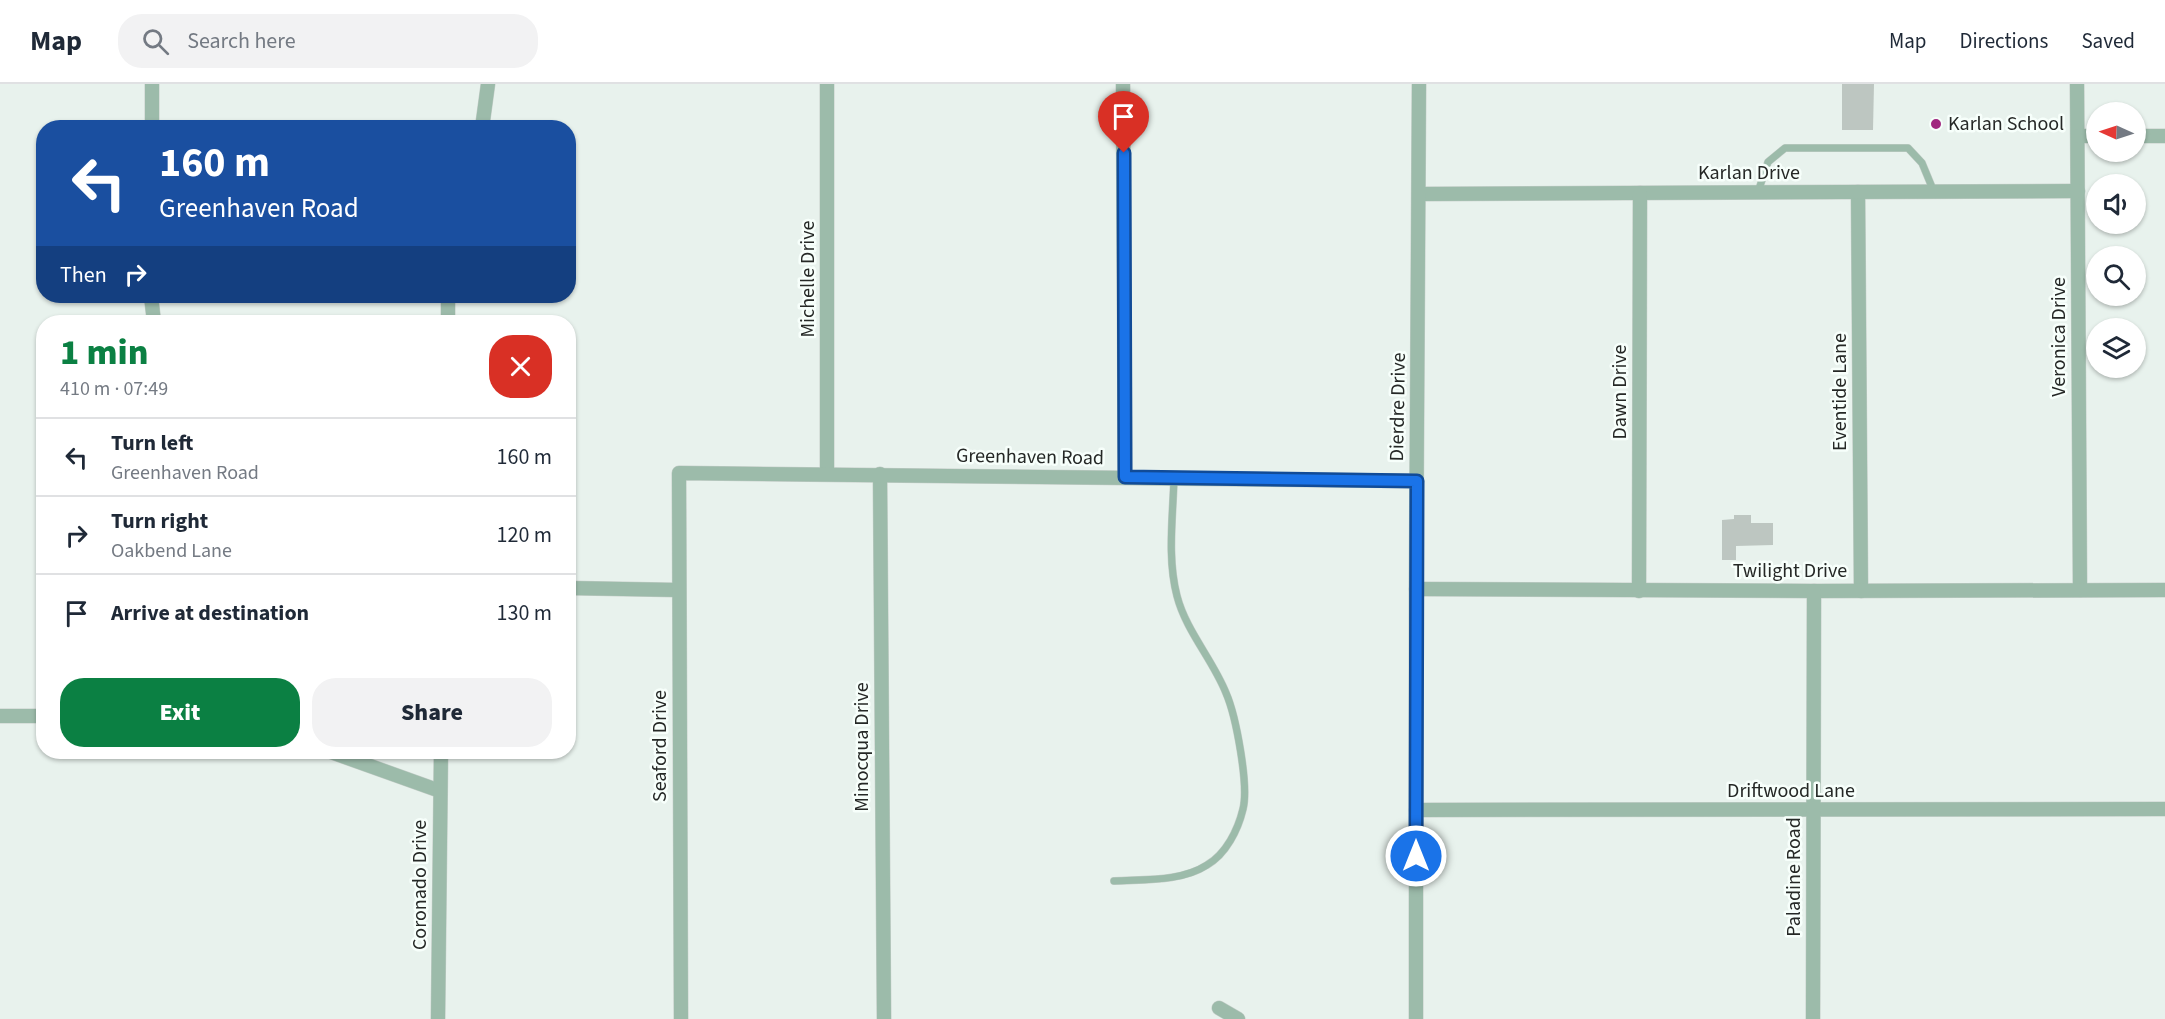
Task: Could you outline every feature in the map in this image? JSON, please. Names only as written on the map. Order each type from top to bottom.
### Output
[{"type":"street","points":[[152,84],[152,120]]},
{"type":"street","points":[[483,120],[488,84]]},
{"type":"street","name":"Michelle Drive","points":[[827,84],[827,474]]},
{"type":"street","points":[[1123,84],[1125,477]]},
{"type":"street","name":"Dierdre Drive","points":[[1416,1019],[1419,84]]},
{"type":"street","name":"Veronica Drive","points":[[2077,84],[2080,590]]},
{"type":"street","points":[[2078,136],[2086,136]]},
{"type":"street","points":[[2146,136],[2165,136]]},
{"type":"street","name":"Karlan Drive","points":[[1420,194],[2078,191]]},
{"type":"street","name":"Eventide Lane","points":[[1858,192],[1861,591]]},
{"type":"street","name":"Dawn Drive","points":[[1639,591],[1640,193]]},
{"type":"street","name":"Greenhaven Road","points":[[679,473],[1417,481]]},
{"type":"street","name":"Seaford Drive","points":[[679,473],[681,1019]]},
{"type":"street","name":"Minocqua Drive","points":[[880,474],[884,1019]]},
{"type":"street","points":[[576,588],[678,590]]},
{"type":"street","name":"Twilight Drive","points":[[1416,589],[2165,590]]},
{"type":"street","name":"Paladine Road","points":[[1813,1019],[1814,591]]},
{"type":"street","points":[[0,716],[36,716]]},
{"type":"street","points":[[351,759],[440,791]]},
{"type":"street","name":"Coronado Drive","points":[[438,1019],[441,759]]},
{"type":"street","name":"Driftwood Lane","points":[[1416,810],[2165,809]]},
{"type":"street","points":[[1219,1008],[1238,1019]]},
{"type":"lane","points":[[1757,193],[1768,162],[1785,148],[1908,148],[1922,163],[1934,192]]},
{"type":"lane","points":[[1114,881],[1184,875],[1207,865],[1232,838],[1243,807],[1243,768],[1226,693],[1188,622],[1177,596],[1171,559],[1174,478]]},
{"type":"building","points":[[1842,84],[1874,84],[1873,130],[1842,130]]},
{"type":"building","points":[[1734,515],[1751,515],[1751,523],[1773,523],[1773,545],[1736,546],[1736,560],[1722,560],[1722,520],[1734,519]]},
{"type":"place","name":"Karlan School","points":[[1936,124]]},
{"type":"route","points":[[1124,153],[1125,477],[1417,481],[1416,856]]}]
